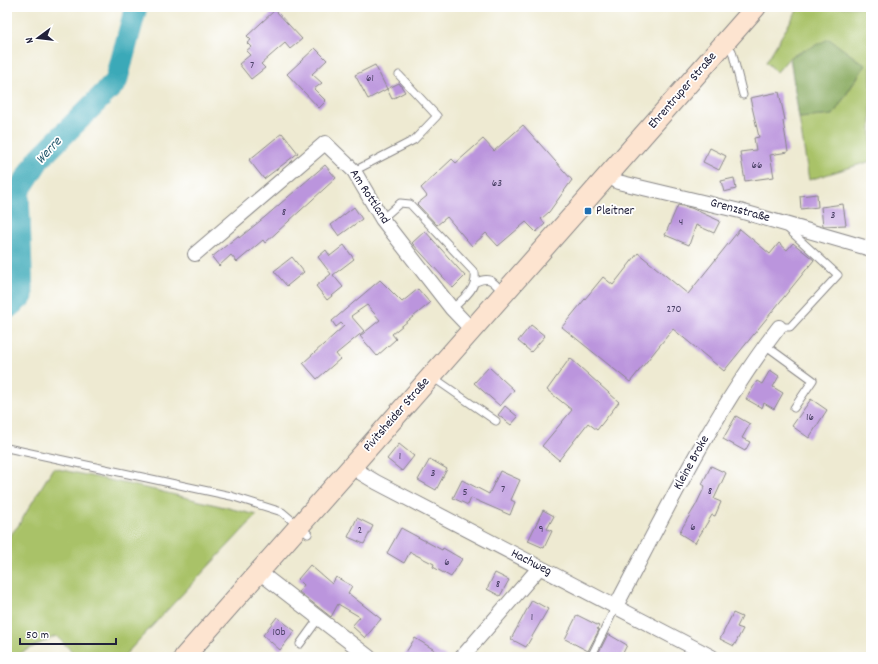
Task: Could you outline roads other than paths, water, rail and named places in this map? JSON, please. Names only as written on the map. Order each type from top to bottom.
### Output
[{"type":"main road","name":"Ehrentruper Straße","points":[[609,174],[756,7]]},
{"type":"main road","name":"Pivitsheider Straße","points":[[184,657],[259,572],[303,531],[353,465],[431,376],[474,332],[504,293],[609,174]]},
{"type":"street","name":"Am Rottland","points":[[195,254],[325,143],[354,171],[382,219],[452,309],[474,332]]},
{"type":"street","name":"Grenzstraße","points":[[609,174],[618,182],[781,222],[871,249]]},
{"type":"street","name":"Kleine Broke","points":[[616,606],[703,440],[765,345],[779,327]]},
{"type":"street","name":"Hachweg","points":[[353,465],[361,473],[376,482],[712,657]]},
{"type":"street","points":[[462,657],[539,568]]},
{"type":"street","points":[[259,572],[369,657]]},
{"type":"lane","points":[[725,43],[732,51],[743,96]]},
{"type":"lane","points":[[354,171],[414,140],[437,116],[399,75]]},
{"type":"lane","points":[[382,219],[400,202],[410,204],[475,273],[476,282],[473,288],[452,309]]},
{"type":"lane","points":[[779,327],[790,327],[838,275],[781,222]]},
{"type":"lane","points":[[476,282],[485,278],[491,280],[504,293]]},
{"type":"lane","points":[[765,345],[813,380],[794,408]]},
{"type":"lane","points":[[431,376],[496,421]]},
{"type":"lane","points":[[7,448],[230,496],[282,512],[303,531]]},
{"type":"lane","points":[[591,657],[616,606]]},
{"type":"lane","points":[[300,644],[319,618]]},
{"type":"waterway","name":"Werre","points":[[7,308],[22,296],[18,192],[39,159],[116,82],[136,7]]},
{"type":"place","name":"Pleitner","points":[[588,211]]}]
